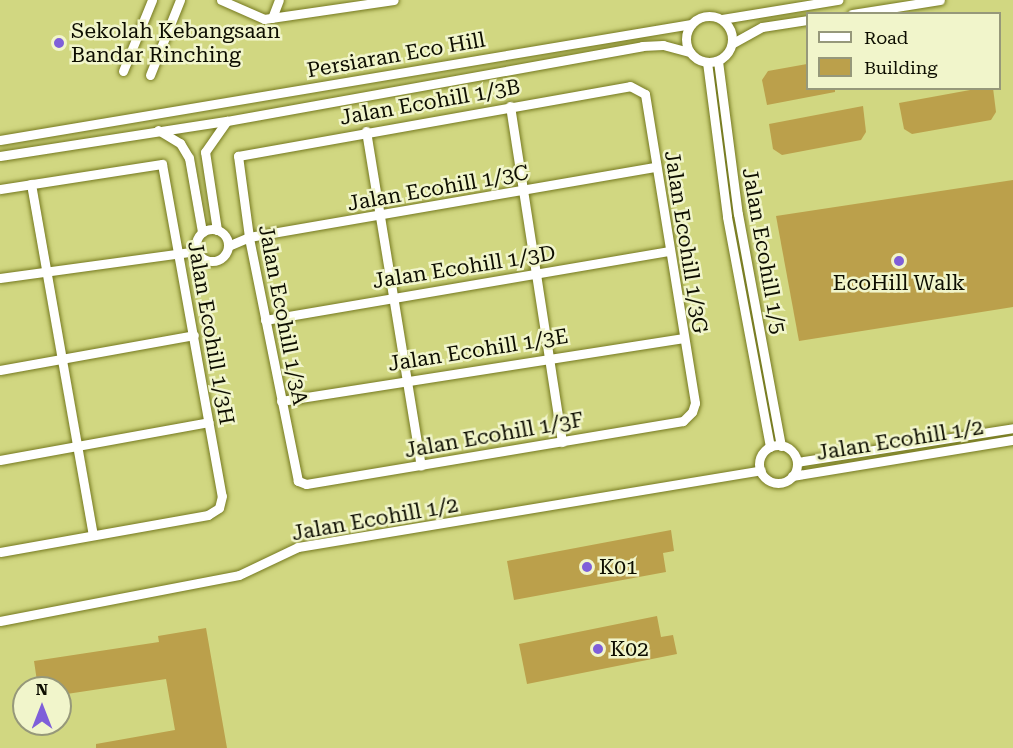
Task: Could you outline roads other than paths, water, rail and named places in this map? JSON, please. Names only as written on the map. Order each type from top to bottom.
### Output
[{"type":"street","points":[[123,71],[152,0]]},
{"type":"street","points":[[150,75],[180,0]]},
{"type":"street","points":[[221,0],[264,19],[353,4],[394,0]]},
{"type":"street","points":[[272,18],[279,0]]},
{"type":"street","name":"Persiaran Eco Hill","points":[[0,140],[691,24],[702,16],[722,19],[838,0]]},
{"type":"street","points":[[865,12],[940,0]]},
{"type":"street","points":[[722,19],[731,29],[733,43]]},
{"type":"street","points":[[0,156],[227,121],[642,46],[663,45],[690,52],[707,62],[718,61],[726,56],[733,43],[762,27],[806,20]]},
{"type":"street","points":[[690,52],[686,38],[691,24]]},
{"type":"street","name":"Jalan Ecohill 1/5","points":[[718,61],[736,202],[782,446]]},
{"type":"street","points":[[707,62],[727,217],[770,447]]},
{"type":"street","name":"Jalan Ecohill 1/3B","points":[[238,156],[366,131],[630,86]]},
{"type":"street","name":"Jalan Ecohill 1/3G","points":[[630,86],[645,94],[682,338],[695,403],[692,412]]},
{"type":"street","points":[[510,106],[534,274],[562,442]]},
{"type":"street","points":[[217,230],[202,232],[196,240],[196,251],[202,258],[216,261],[228,246],[225,236],[217,230],[205,152],[227,121]]},
{"type":"street","points":[[158,130],[180,143],[189,159],[202,232]]},
{"type":"street","points":[[366,131],[378,217],[409,379],[422,466]]},
{"type":"street","name":"Jalan Ecohill 1/3A","points":[[238,156],[249,237],[298,481]]},
{"type":"street","name":"Jalan Ecohill 1/3H","points":[[31,184],[162,164],[177,255],[194,335],[222,496],[219,508],[208,515],[93,535]]},
{"type":"street","name":"Jalan Ecohill 1/3C","points":[[228,246],[249,237],[378,217],[656,167]]},
{"type":"street","points":[[0,189],[31,184],[93,535],[0,552]]},
{"type":"street","points":[[0,278],[46,269],[196,251]]},
{"type":"street","name":"Jalan Ecohill 1/3D","points":[[266,320],[668,251]]},
{"type":"street","points":[[0,370],[194,335]]},
{"type":"street","name":"Jalan Ecohill 1/3E","points":[[281,401],[547,357],[682,338]]},
{"type":"street","name":"Jalan Ecohill 1/3F","points":[[298,481],[306,484],[422,466],[683,421],[692,412]]},
{"type":"street","points":[[0,460],[209,422]]},
{"type":"street","name":"Jalan Ecohill 1/2","points":[[797,462],[1013,428]]},
{"type":"street","name":"Jalan Ecohill 1/2","points":[[792,476],[1013,440]]},
{"type":"street","points":[[782,446],[792,451],[797,462],[792,476],[774,482],[761,470],[760,459],[770,447],[782,446]]},
{"type":"street","name":"Jalan Ecohill 1/2","points":[[0,621],[239,575],[298,547],[761,470]]},
{"type":"place","name":"Sekolah Kebangsaan Bandar Rinching","points":[[59,43]]},
{"type":"place","name":"EcoHill Walk","points":[[899,261]]},
{"type":"place","name":"K01","points":[[587,567]]},
{"type":"place","name":"K02","points":[[598,649]]}]
